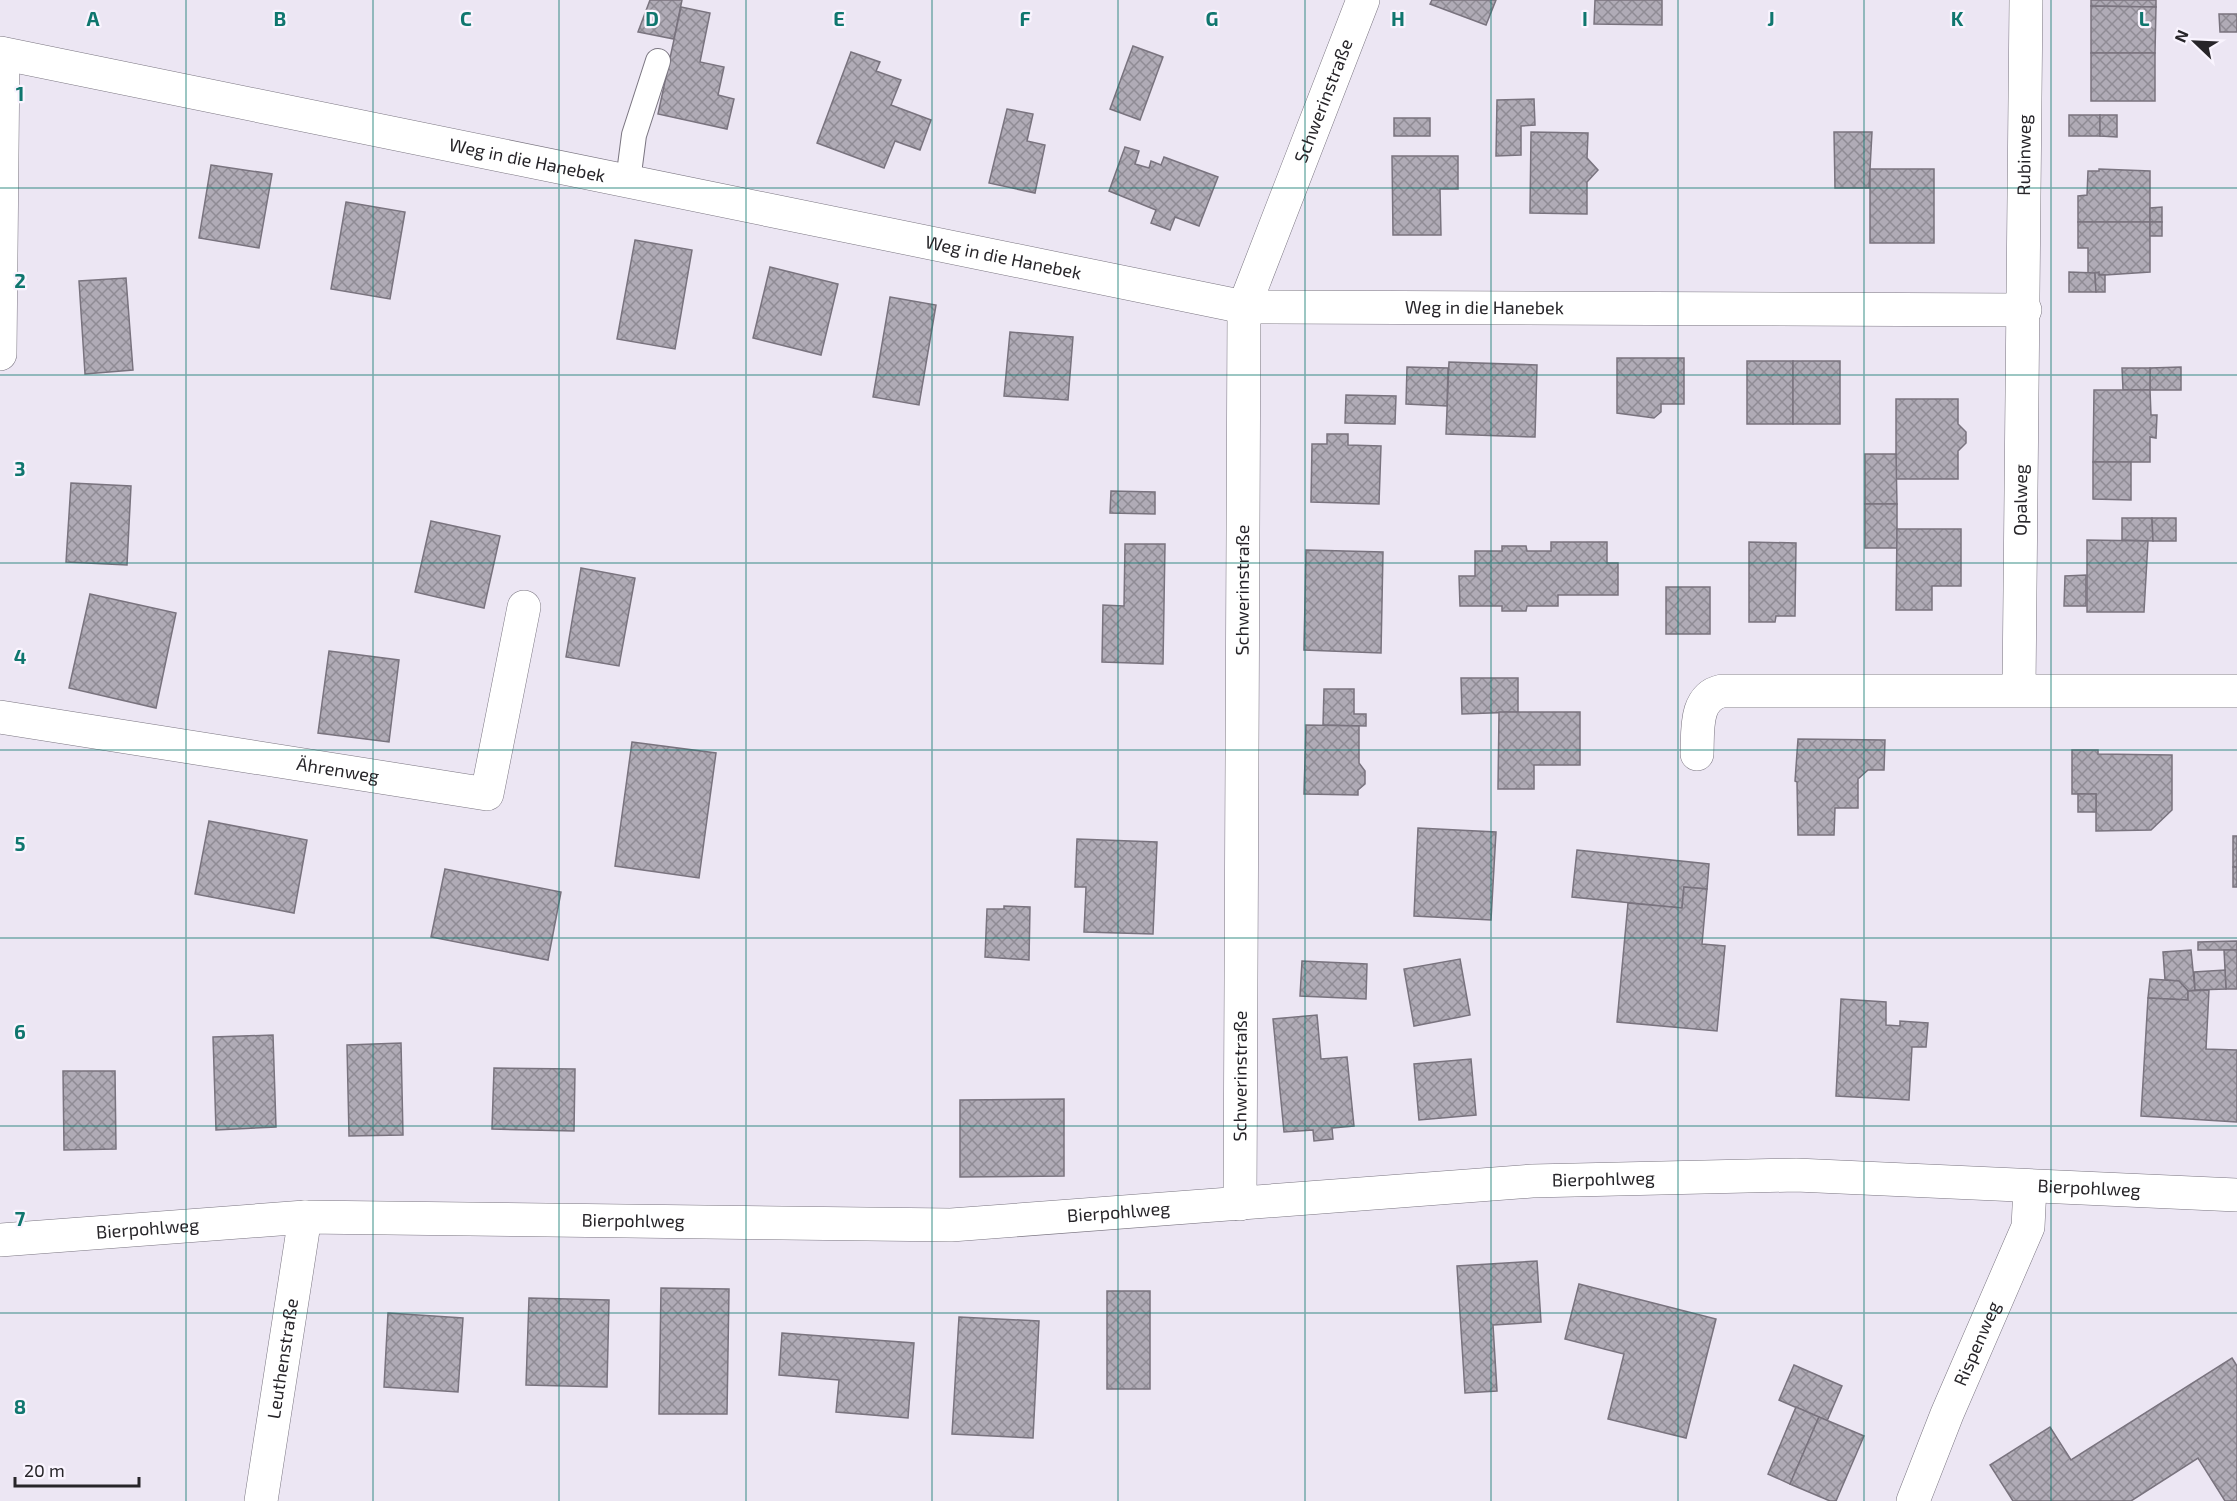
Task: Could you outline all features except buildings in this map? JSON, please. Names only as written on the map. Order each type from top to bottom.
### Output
[{"type":"street","name":"Schwerinstraße","points":[[1240,1204],[1244,307],[1363,0]]},
{"type":"street","name":"Rubinweg","points":[[2025,310],[2026,0]]},
{"type":"street","name":"Weg in die Hanebek","points":[[2,54],[1244,307],[2025,310]]},
{"type":"street","points":[[0,354],[2,54]]},
{"type":"street","name":"Opalweg","points":[[2019,689],[2025,310]]},
{"type":"street","name":"Ährenweg","points":[[0,717],[487,794],[524,607]]},
{"type":"street","points":[[1697,754],[1699,718],[1703,702],[1713,693],[1722,691],[2019,689],[2237,691]]},
{"type":"street","name":"Bierpohlweg","points":[[0,1240],[305,1217],[951,1225],[1532,1181],[1796,1175],[2237,1195]]},
{"type":"street","name":"Rispenweg","points":[[1913,1501],[1947,1414],[2028,1227],[2030,1186]]},
{"type":"street","name":"Leuthenstraße","points":[[261,1501],[305,1217]]},
{"type":"lane","points":[[628,181],[634,135],[658,61]]}]
